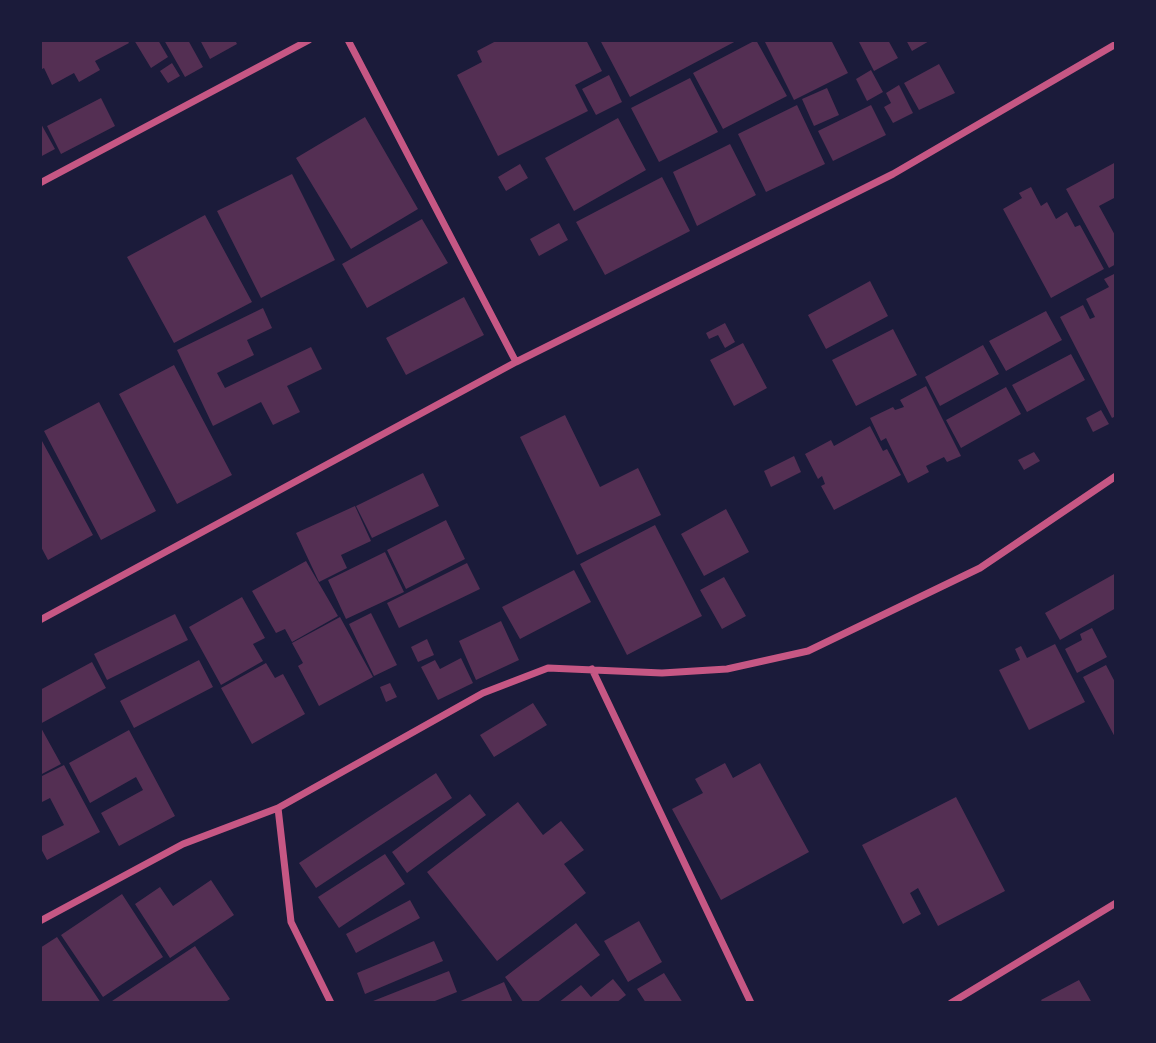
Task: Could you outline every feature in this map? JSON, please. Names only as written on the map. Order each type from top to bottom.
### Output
[{"type":"street","points":[[40,183],[309,40]]},
{"type":"street","points":[[348,40],[516,362]]},
{"type":"street","points":[[40,620],[516,362],[893,174],[1116,44]]},
{"type":"street","points":[[40,921],[183,844],[278,808],[483,693],[548,668],[662,673],[727,669],[808,651],[980,568],[1116,476]]},
{"type":"street","points":[[592,669],[751,1003]]},
{"type":"street","points":[[278,808],[290,922],[331,1003]]},
{"type":"street","points":[[951,1003],[1116,903]]},
{"type":"building","points":[[40,40],[127,40],[129,43],[95,61],[100,70],[79,82],[74,73],[52,85],[44,68],[40,70]]},
{"type":"building","points":[[134,40],[158,40],[168,57],[151,68]]},
{"type":"building","points":[[164,40],[188,40],[203,67],[185,77]]},
{"type":"building","points":[[200,40],[235,40],[237,44],[210,59]]},
{"type":"building","points":[[498,40],[586,40],[602,71],[575,85],[588,111],[498,156],[457,75],[482,62],[477,51]]},
{"type":"building","points":[[600,40],[738,40],[630,97]]},
{"type":"building","points":[[756,40],[787,96],[723,129],[693,73]]},
{"type":"building","points":[[764,40],[831,40],[848,73],[794,100]]},
{"type":"building","points":[[858,40],[888,40],[898,58],[874,71]]},
{"type":"building","points":[[906,40],[931,40],[912,51]]},
{"type":"building","points":[[172,63],[180,76],[168,83],[160,71]]},
{"type":"building","points":[[939,64],[955,93],[919,110],[904,83]]},
{"type":"building","points":[[871,70],[883,92],[867,101],[856,79]]},
{"type":"building","points":[[609,75],[622,102],[596,115],[582,89]]},
{"type":"building","points":[[690,78],[718,132],[659,162],[631,108]]},
{"type":"building","points":[[899,85],[913,113],[893,123],[884,107],[891,103],[886,93]]},
{"type":"building","points":[[827,88],[839,115],[814,126],[802,99]]},
{"type":"building","points":[[101,98],[115,126],[61,154],[47,126]]},
{"type":"building","points":[[797,105],[825,164],[766,192],[738,134]]},
{"type":"building","points":[[871,105],[886,135],[833,161],[818,131]]},
{"type":"building","points":[[365,117],[418,209],[351,249],[296,158]]},
{"type":"building","points":[[618,118],[646,170],[574,211],[545,158]]},
{"type":"building","points":[[40,122],[55,149],[40,157]]},
{"type":"building","points":[[730,144],[756,195],[697,226],[673,172]]},
{"type":"building","points":[[1116,162],[1116,197],[1099,206],[1116,237],[1116,264],[1109,268],[1066,189]]},
{"type":"building","points":[[520,164],[528,178],[506,191],[498,177]]},
{"type":"building","points":[[292,174],[335,260],[261,298],[217,211]]},
{"type":"building","points":[[662,177],[690,231],[605,275],[576,222]]},
{"type":"building","points":[[1031,187],[1041,206],[1047,202],[1056,219],[1067,212],[1075,227],[1080,225],[1104,269],[1051,298],[1003,209],[1022,198],[1019,193]]},
{"type":"building","points":[[205,215],[252,302],[174,343],[127,257]]},
{"type":"building","points":[[422,219],[448,263],[367,308],[342,264]]},
{"type":"building","points":[[559,223],[568,240],[539,256],[530,239]]},
{"type":"building","points":[[1116,273],[1116,416],[1112,418],[1060,317],[1083,305],[1090,319],[1095,317],[1086,299],[1109,287],[1104,279]]},
{"type":"building","points":[[870,281],[888,316],[826,349],[808,315]]},
{"type":"building","points":[[464,297],[484,335],[406,375],[386,338]]},
{"type":"building","points":[[263,308],[272,328],[247,340],[254,355],[217,373],[225,388],[311,347],[322,369],[287,386],[300,412],[273,425],[261,402],[213,426],[177,350]]},
{"type":"building","points":[[1046,311],[1062,340],[1006,371],[989,341]]},
{"type":"building","points":[[725,323],[735,342],[725,348],[718,335],[709,339],[706,333]]},
{"type":"building","points":[[893,329],[917,375],[856,406],[832,360]]},
{"type":"building","points":[[743,343],[767,388],[734,406],[710,360]]},
{"type":"building","points":[[983,345],[999,374],[940,406],[925,377]]},
{"type":"building","points":[[1071,354],[1085,380],[1027,412],[1012,385]]},
{"type":"building","points":[[174,365],[232,475],[177,504],[119,394]]},
{"type":"building","points":[[926,386],[961,456],[947,462],[944,457],[926,466],[929,472],[908,483],[886,438],[881,441],[870,418],[893,407],[895,410],[904,407],[900,400]]},
{"type":"building","points":[[1006,387],[1021,414],[961,448],[946,420]]},
{"type":"building","points":[[99,402],[156,511],[101,540],[44,431]]},
{"type":"building","points":[[1101,410],[1109,424],[1093,432],[1086,418]]},
{"type":"building","points":[[565,415],[600,487],[638,468],[661,515],[577,555],[520,437]]},
{"type":"building","points":[[870,426],[883,451],[887,449],[901,475],[834,510],[821,486],[825,484],[822,476],[818,479],[805,454],[831,440],[834,446]]},
{"type":"building","points":[[42,441],[93,535],[48,560],[40,545]]},
{"type":"building","points":[[1034,452],[1040,461],[1024,470],[1018,460]]},
{"type":"building","points":[[794,456],[801,472],[771,487],[764,471]]},
{"type":"building","points":[[423,473],[439,506],[372,538],[356,506]]},
{"type":"building","points":[[355,506],[371,541],[341,555],[347,568],[319,582],[296,533]]},
{"type":"building","points":[[726,509],[749,552],[704,576],[681,534]]},
{"type":"building","points":[[446,520],[465,559],[406,589],[387,550]]},
{"type":"building","points":[[655,525],[702,616],[627,655],[580,564]]},
{"type":"building","points":[[385,552],[404,592],[346,619],[328,580]]},
{"type":"building","points":[[306,561],[338,616],[292,642],[285,629],[276,633],[252,591]]},
{"type":"building","points":[[467,563],[480,589],[399,628],[387,603]]},
{"type":"building","points":[[574,570],[591,602],[520,639],[502,607]]},
{"type":"building","points":[[1116,573],[1116,608],[1060,640],[1045,613]]},
{"type":"building","points":[[724,577],[746,616],[722,629],[700,590]]},
{"type":"building","points":[[242,597],[265,638],[253,644],[263,661],[221,685],[189,627]]},
{"type":"building","points":[[371,613],[397,665],[374,676],[349,624]]},
{"type":"building","points":[[175,614],[188,640],[107,680],[94,654]]},
{"type":"building","points":[[340,617],[373,677],[319,706],[298,666],[303,663],[292,643]]},
{"type":"building","points":[[501,621],[519,660],[476,680],[459,641]]},
{"type":"building","points":[[1092,628],[1107,657],[1077,673],[1065,649],[1082,640],[1080,634]]},
{"type":"building","points":[[427,639],[434,655],[418,662],[411,647]]},
{"type":"building","points":[[1055,644],[1085,702],[1029,730],[999,670],[1020,660],[1015,649],[1021,646],[1027,658]]},
{"type":"building","points":[[461,658],[473,683],[438,700],[421,667],[435,660],[440,669]]},
{"type":"building","points":[[199,660],[213,687],[134,728],[120,701]]},
{"type":"building","points":[[92,662],[106,688],[40,724],[40,690]]},
{"type":"building","points":[[266,663],[275,678],[283,674],[305,714],[252,744],[221,688]]},
{"type":"building","points":[[1106,665],[1116,684],[1116,739],[1083,677]]},
{"type":"building","points":[[390,683],[397,697],[386,702],[380,687]]},
{"type":"building","points":[[533,703],[547,725],[494,757],[480,735]]},
{"type":"building","points":[[40,726],[61,764],[40,775]]},
{"type":"building","points":[[129,730],[175,816],[119,846],[101,813],[143,790],[136,777],[90,803],[69,763]]},
{"type":"building","points":[[725,763],[733,778],[760,763],[809,852],[721,900],[672,809],[703,793],[695,779]]},
{"type":"building","points":[[64,765],[100,832],[47,860],[40,847],[40,837],[64,825],[50,798],[40,803],[40,777]]},
{"type":"building","points":[[436,773],[452,798],[316,888],[299,863]]},
{"type":"building","points":[[470,794],[486,815],[407,873],[392,852]]},
{"type":"building","points":[[956,797],[1005,891],[938,926],[918,888],[910,893],[921,914],[903,924],[862,845]]},
{"type":"building","points":[[518,802],[543,835],[561,821],[584,850],[564,864],[586,893],[497,961],[427,872]]},
{"type":"building","points":[[385,854],[405,884],[339,928],[318,897]]},
{"type":"building","points":[[211,880],[234,915],[170,958],[135,904],[160,887],[173,906]]},
{"type":"building","points":[[122,894],[163,957],[103,997],[61,935]]},
{"type":"building","points":[[410,900],[420,918],[356,953],[346,934]]},
{"type":"building","points":[[639,921],[662,962],[628,982],[604,941]]},
{"type":"building","points":[[576,923],[600,955],[536,1003],[524,1003],[505,977]]},
{"type":"building","points":[[57,937],[101,1003],[40,1003],[40,948]]},
{"type":"building","points":[[434,941],[443,961],[365,994],[357,973]]},
{"type":"building","points":[[195,946],[230,999],[224,1003],[109,1003]]},
{"type":"building","points":[[449,971],[457,992],[430,1003],[368,1003]]},
{"type":"building","points":[[664,973],[683,1003],[646,1003],[637,989]]},
{"type":"building","points":[[613,979],[626,995],[616,1003],[558,1003],[581,985],[591,997]]},
{"type":"building","points":[[1079,980],[1092,1003],[1043,1003],[1041,1000]]},
{"type":"building","points":[[504,982],[513,1003],[456,1003]]}]
